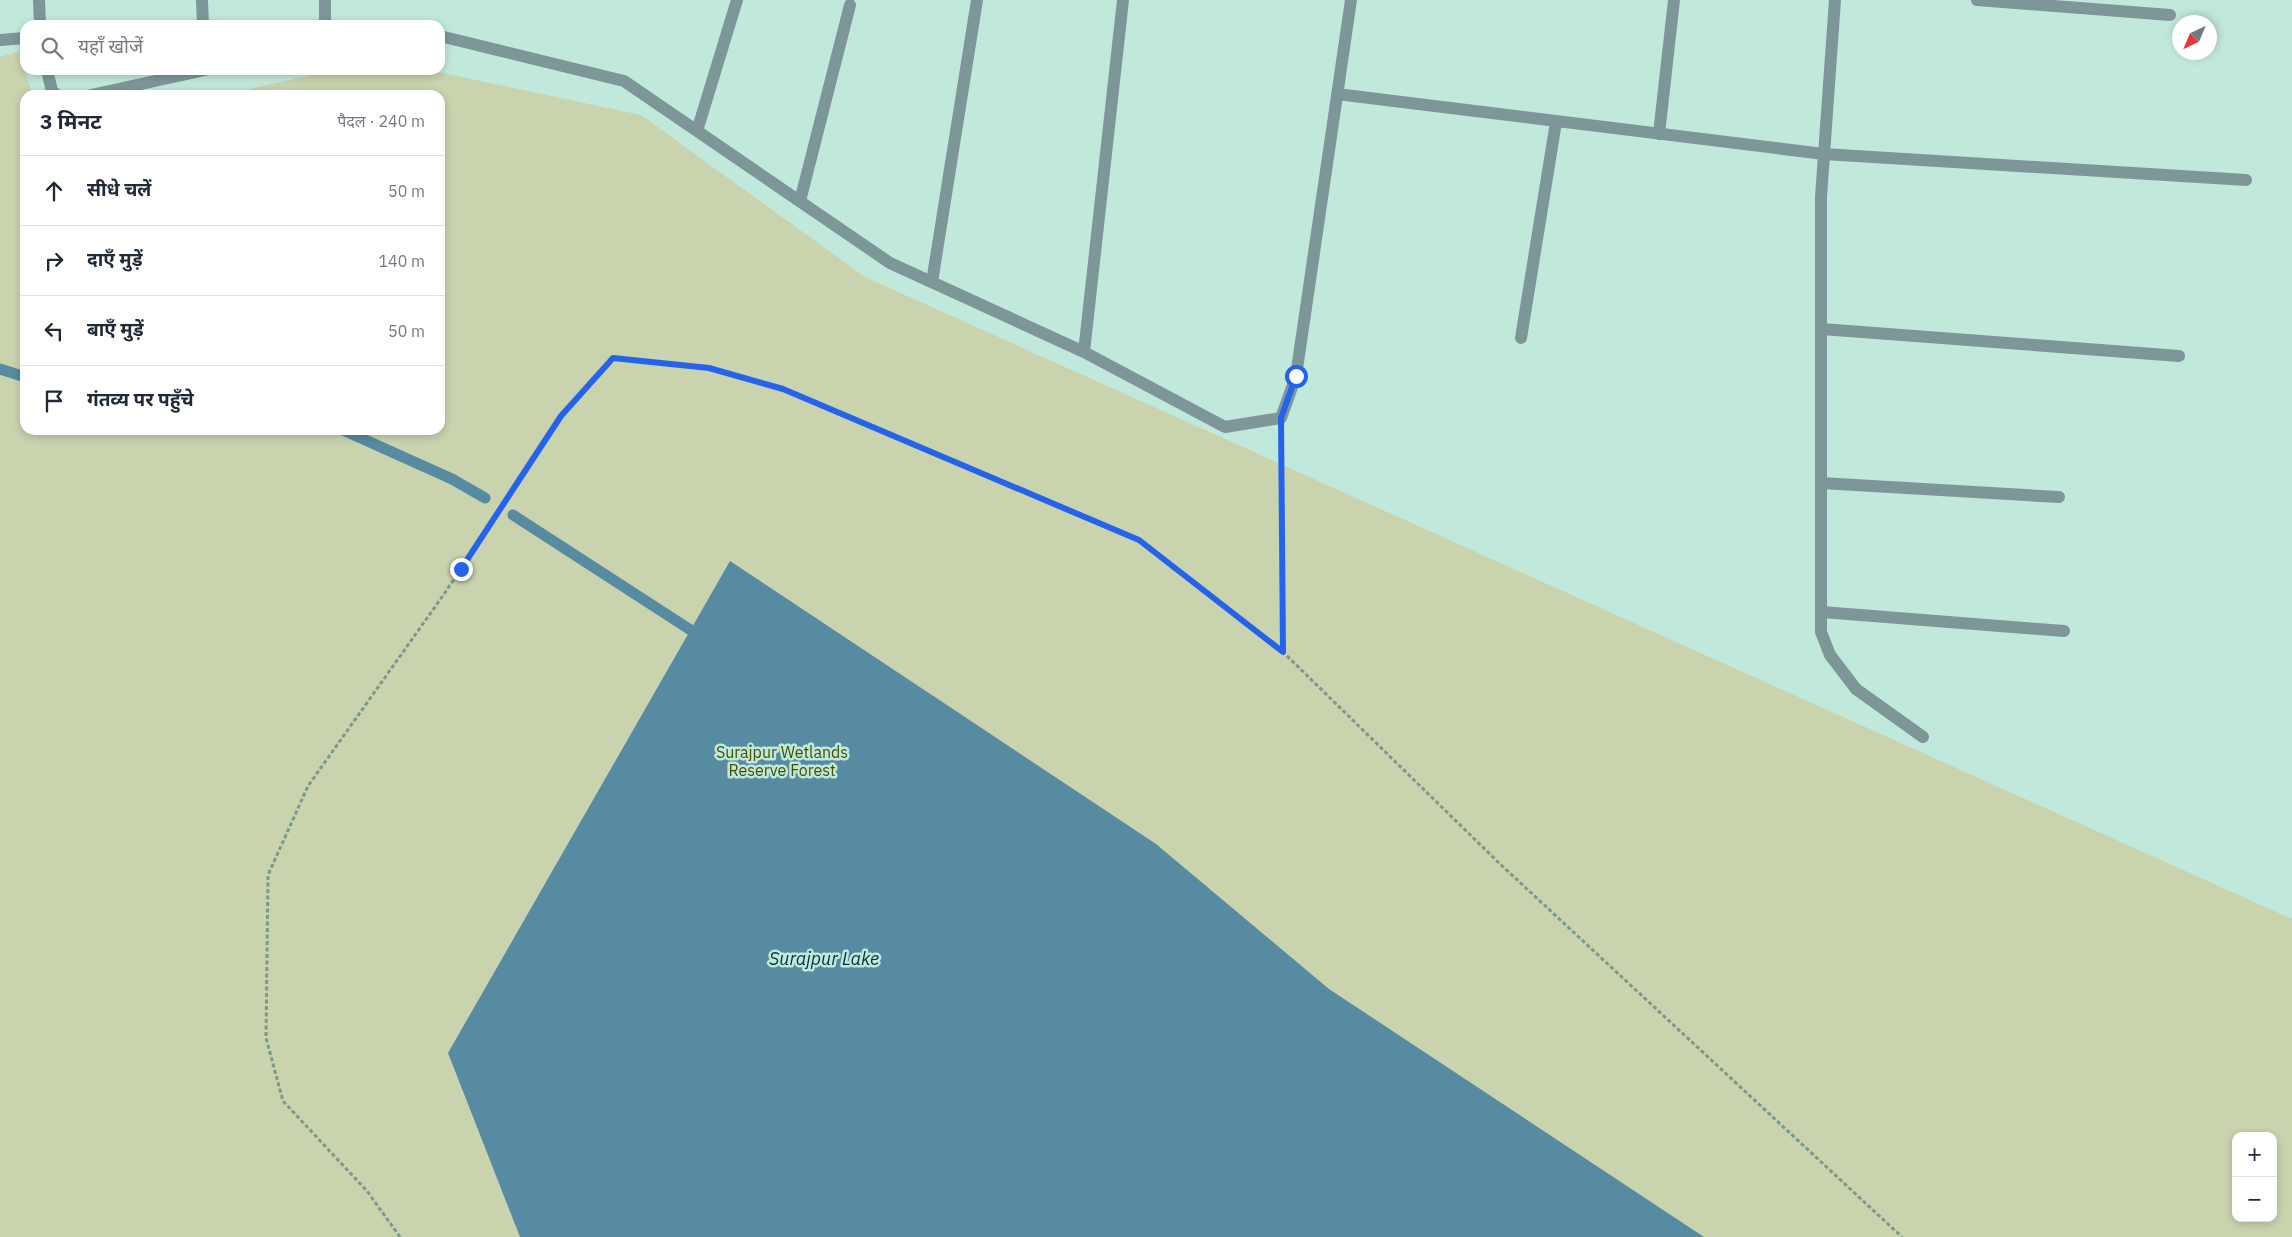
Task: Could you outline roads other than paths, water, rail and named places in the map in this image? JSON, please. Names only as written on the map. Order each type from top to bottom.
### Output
[{"type":"street","points":[[39,0],[40,20]]},
{"type":"street","points":[[202,0],[203,20]]},
{"type":"street","points":[[325,0],[325,20]]},
{"type":"street","points":[[697,131],[737,0]]},
{"type":"street","points":[[932,282],[977,0]]},
{"type":"street","points":[[1084,352],[1123,0]]},
{"type":"street","points":[[445,37],[624,80],[890,263],[1084,352],[1225,427],[1281,418],[1296,376],[1351,0]]},
{"type":"street","points":[[1658,134],[1674,0]]},
{"type":"street","points":[[1835,0],[1821,196],[1821,632],[1830,655],[1856,689],[1923,737]]},
{"type":"street","points":[[1977,0],[2170,15]]},
{"type":"street","points":[[800,202],[850,6]]},
{"type":"street","points":[[0,40],[20,38]]},
{"type":"street","points":[[48,75],[52,90]]},
{"type":"street","points":[[114,90],[182,75]]},
{"type":"street","points":[[1337,94],[1824,154],[2246,180]]},
{"type":"street","points":[[1522,338],[1556,122]]},
{"type":"street","points":[[1822,330],[2179,356]]},
{"type":"street","points":[[1821,483],[2059,497]]},
{"type":"street","points":[[1822,612],[2064,631]]},
{"type":"water","name":"Surajpur Lake","points":[[730,561],[1156,844],[1329,989],[1704,1237],[520,1237],[448,1053]]},
{"type":"waterway","points":[[0,369],[20,375]]},
{"type":"waterway","points":[[354,435],[452,479],[485,498]]},
{"type":"waterway","points":[[513,515],[703,638]]},
{"type":"park label","name":"Surajpur Wetlands Reserve Forest","points":[[782,761]]}]
